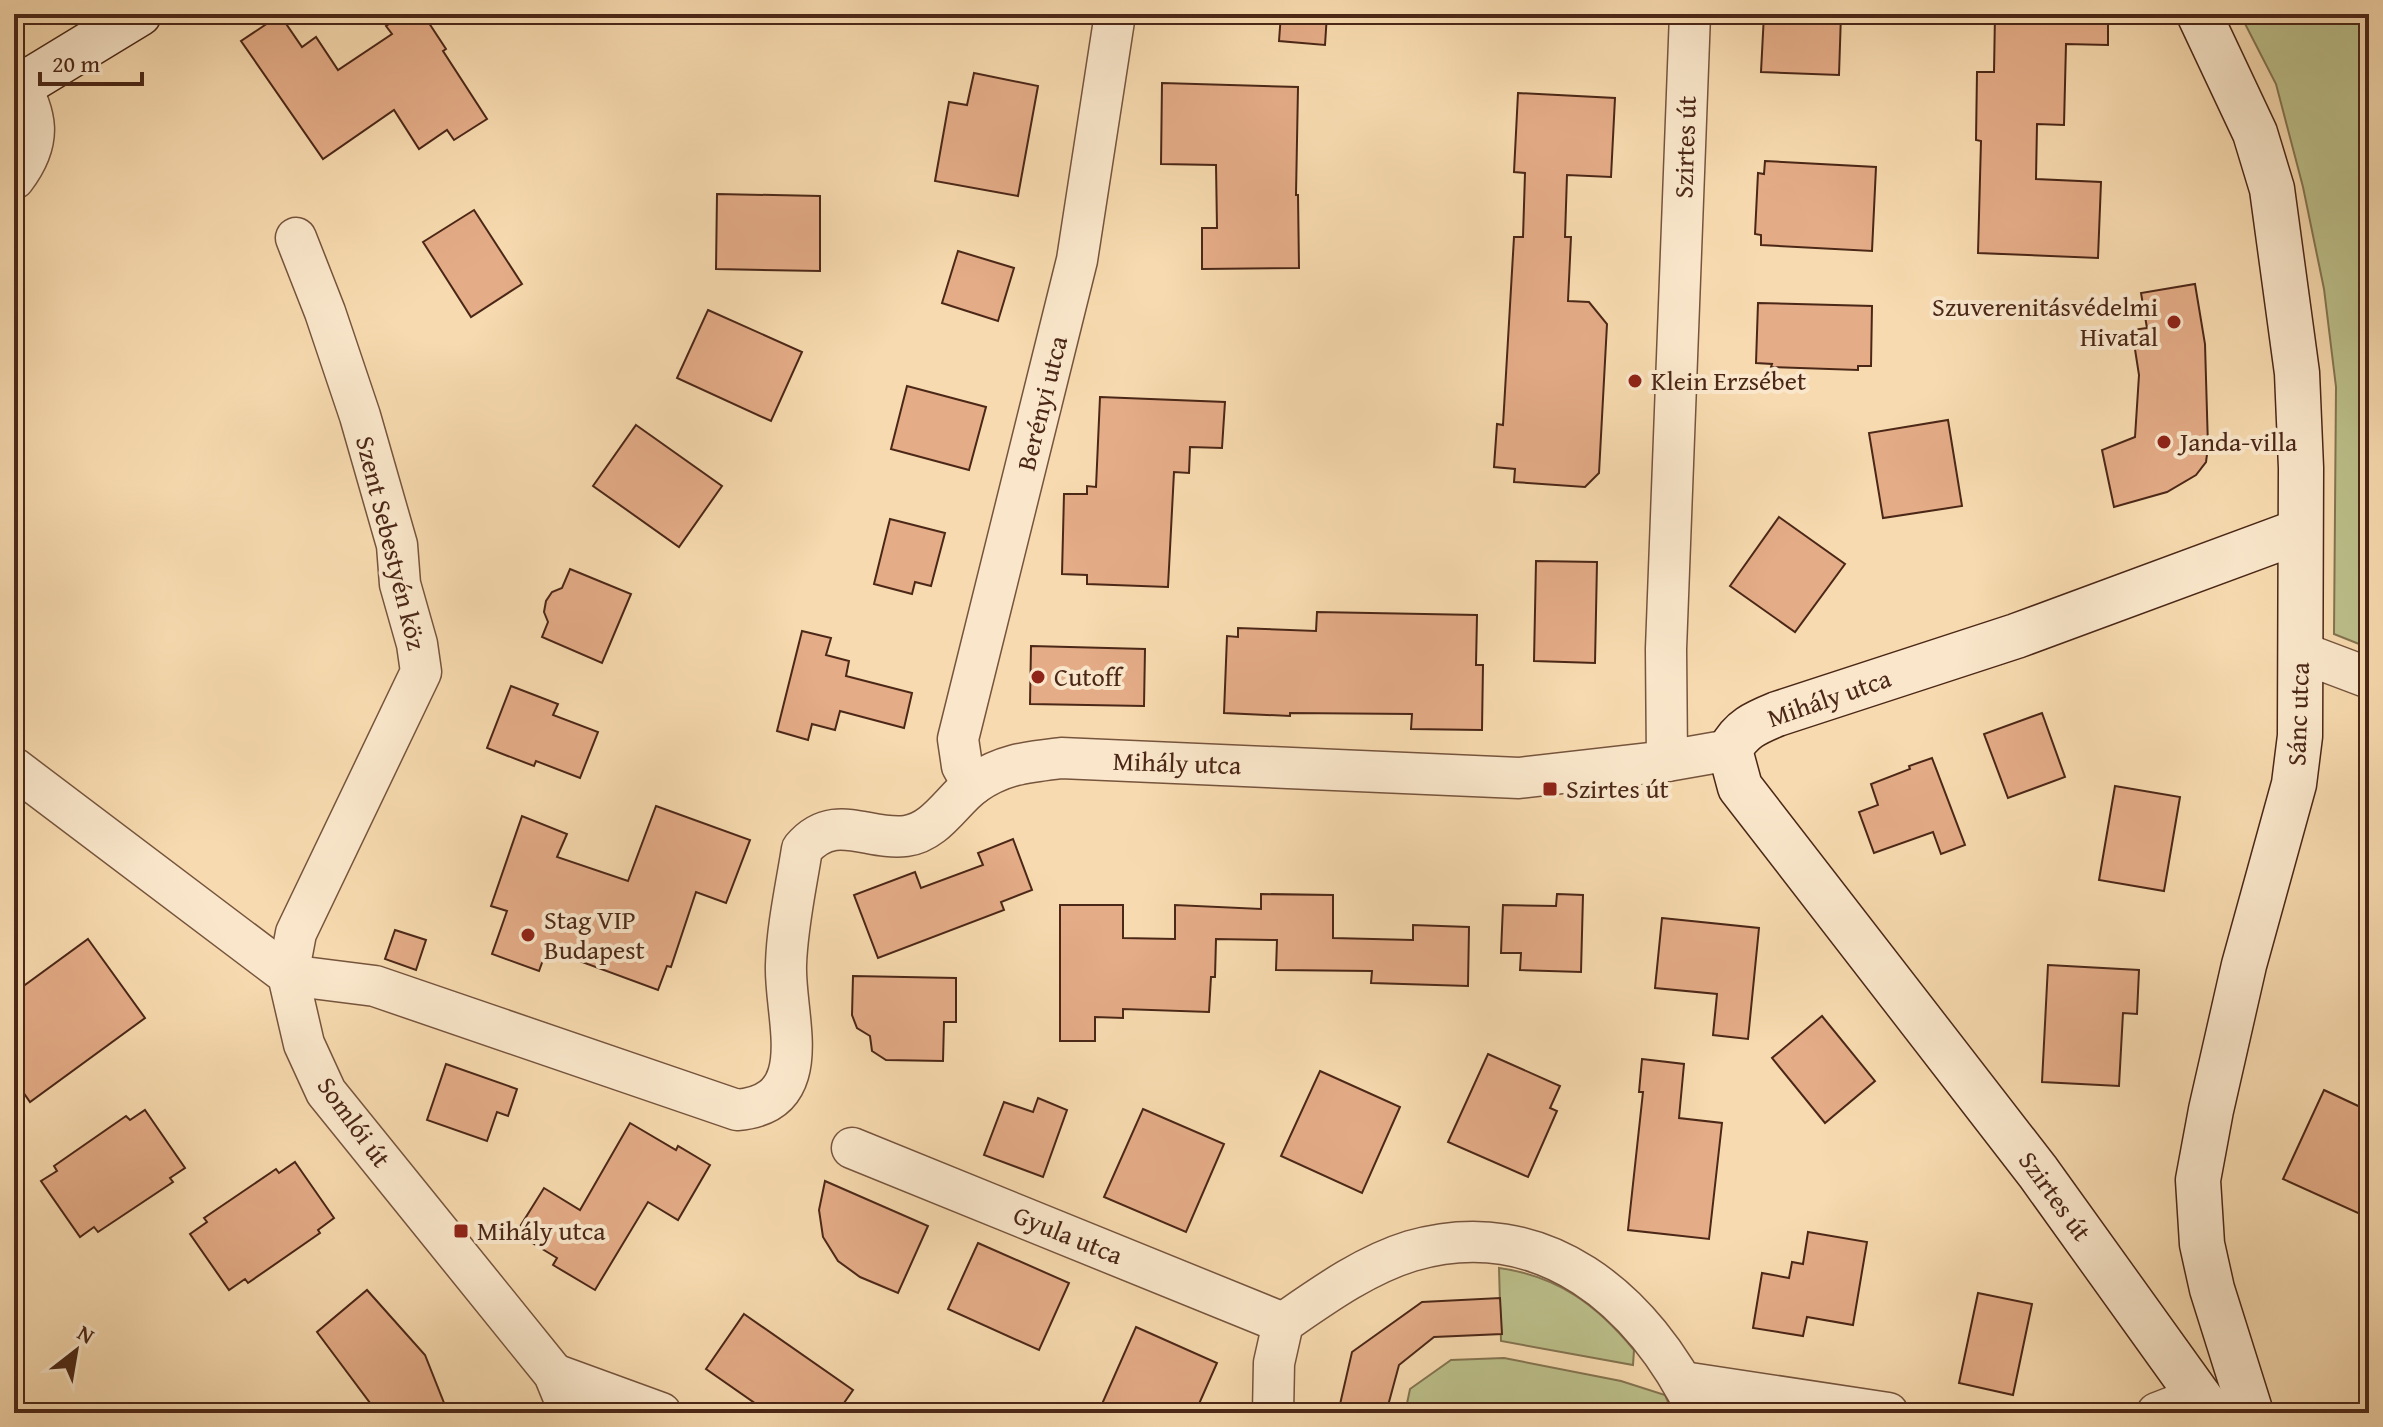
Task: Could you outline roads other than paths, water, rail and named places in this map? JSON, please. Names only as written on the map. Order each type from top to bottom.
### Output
[{"type":"street","points":[[14,179],[28,161],[34,140],[34,117],[16,83],[139,14]]},
{"type":"street","name":"Berényi utca","points":[[973,785],[962,766],[958,739],[1077,260],[1115,14]]},
{"type":"street","name":"Szirtes út","points":[[1667,761],[1666,649],[1690,14]]},
{"type":"street","name":"Sánc utca","points":[[2199,14],[2255,133],[2272,189],[2297,373],[2300,736],[2294,784],[2244,965],[2198,1180],[2202,1244],[2212,1289],[2251,1413]]},
{"type":"street","name":"Szent Sebestyén köz","points":[[288,975],[296,933],[421,672],[417,644],[400,584],[397,545],[360,416],[296,238]]},
{"type":"street","name":"Mihály utca","points":[[288,975],[375,986],[737,1110],[759,1109],[778,1093],[790,1071],[794,1045],[786,965],[802,849],[812,837],[824,832],[845,829],[906,836],[939,818],[973,785],[1011,764],[1061,758],[1519,778],[1667,761],[1730,750],[1747,727],[1777,714],[2016,636],[2300,531]]},
{"type":"street","points":[[2300,652],[2369,678]]},
{"type":"street","name":"Szirtes út","points":[[1730,750],[1740,787],[2038,1172],[2206,1404]]},
{"type":"street","points":[[14,768],[288,975]]},
{"type":"street","name":"Somlói út","points":[[288,975],[304,1044],[326,1092],[554,1374],[570,1413]]},
{"type":"street","name":"Gyula utca","points":[[852,1148],[1283,1323]]},
{"type":"street","points":[[1273,1413],[1274,1363],[1283,1323],[1339,1286],[1408,1252],[1444,1244],[1480,1241],[1510,1244],[1546,1255],[1579,1271],[1614,1296],[1661,1348],[1690,1398],[1888,1413]]},
{"type":"street","points":[[554,1374],[661,1413]]},
{"type":"street","points":[[2157,1413],[2206,1404]]},
{"type":"place","name":"Szuverenitásvédelmi Hivatal","points":[[2174,322]]},
{"type":"place","name":"Klein Erzsébet","points":[[1635,381]]},
{"type":"place","name":"Janda-villa","points":[[2164,442]]},
{"type":"place","name":"Cutoff","points":[[1038,677]]},
{"type":"place","name":"Szirtes út","points":[[1550,789]]},
{"type":"place","name":"Stag VIP Budapest","points":[[528,935]]},
{"type":"place","name":"Mihály utca","points":[[461,1231]]}]
